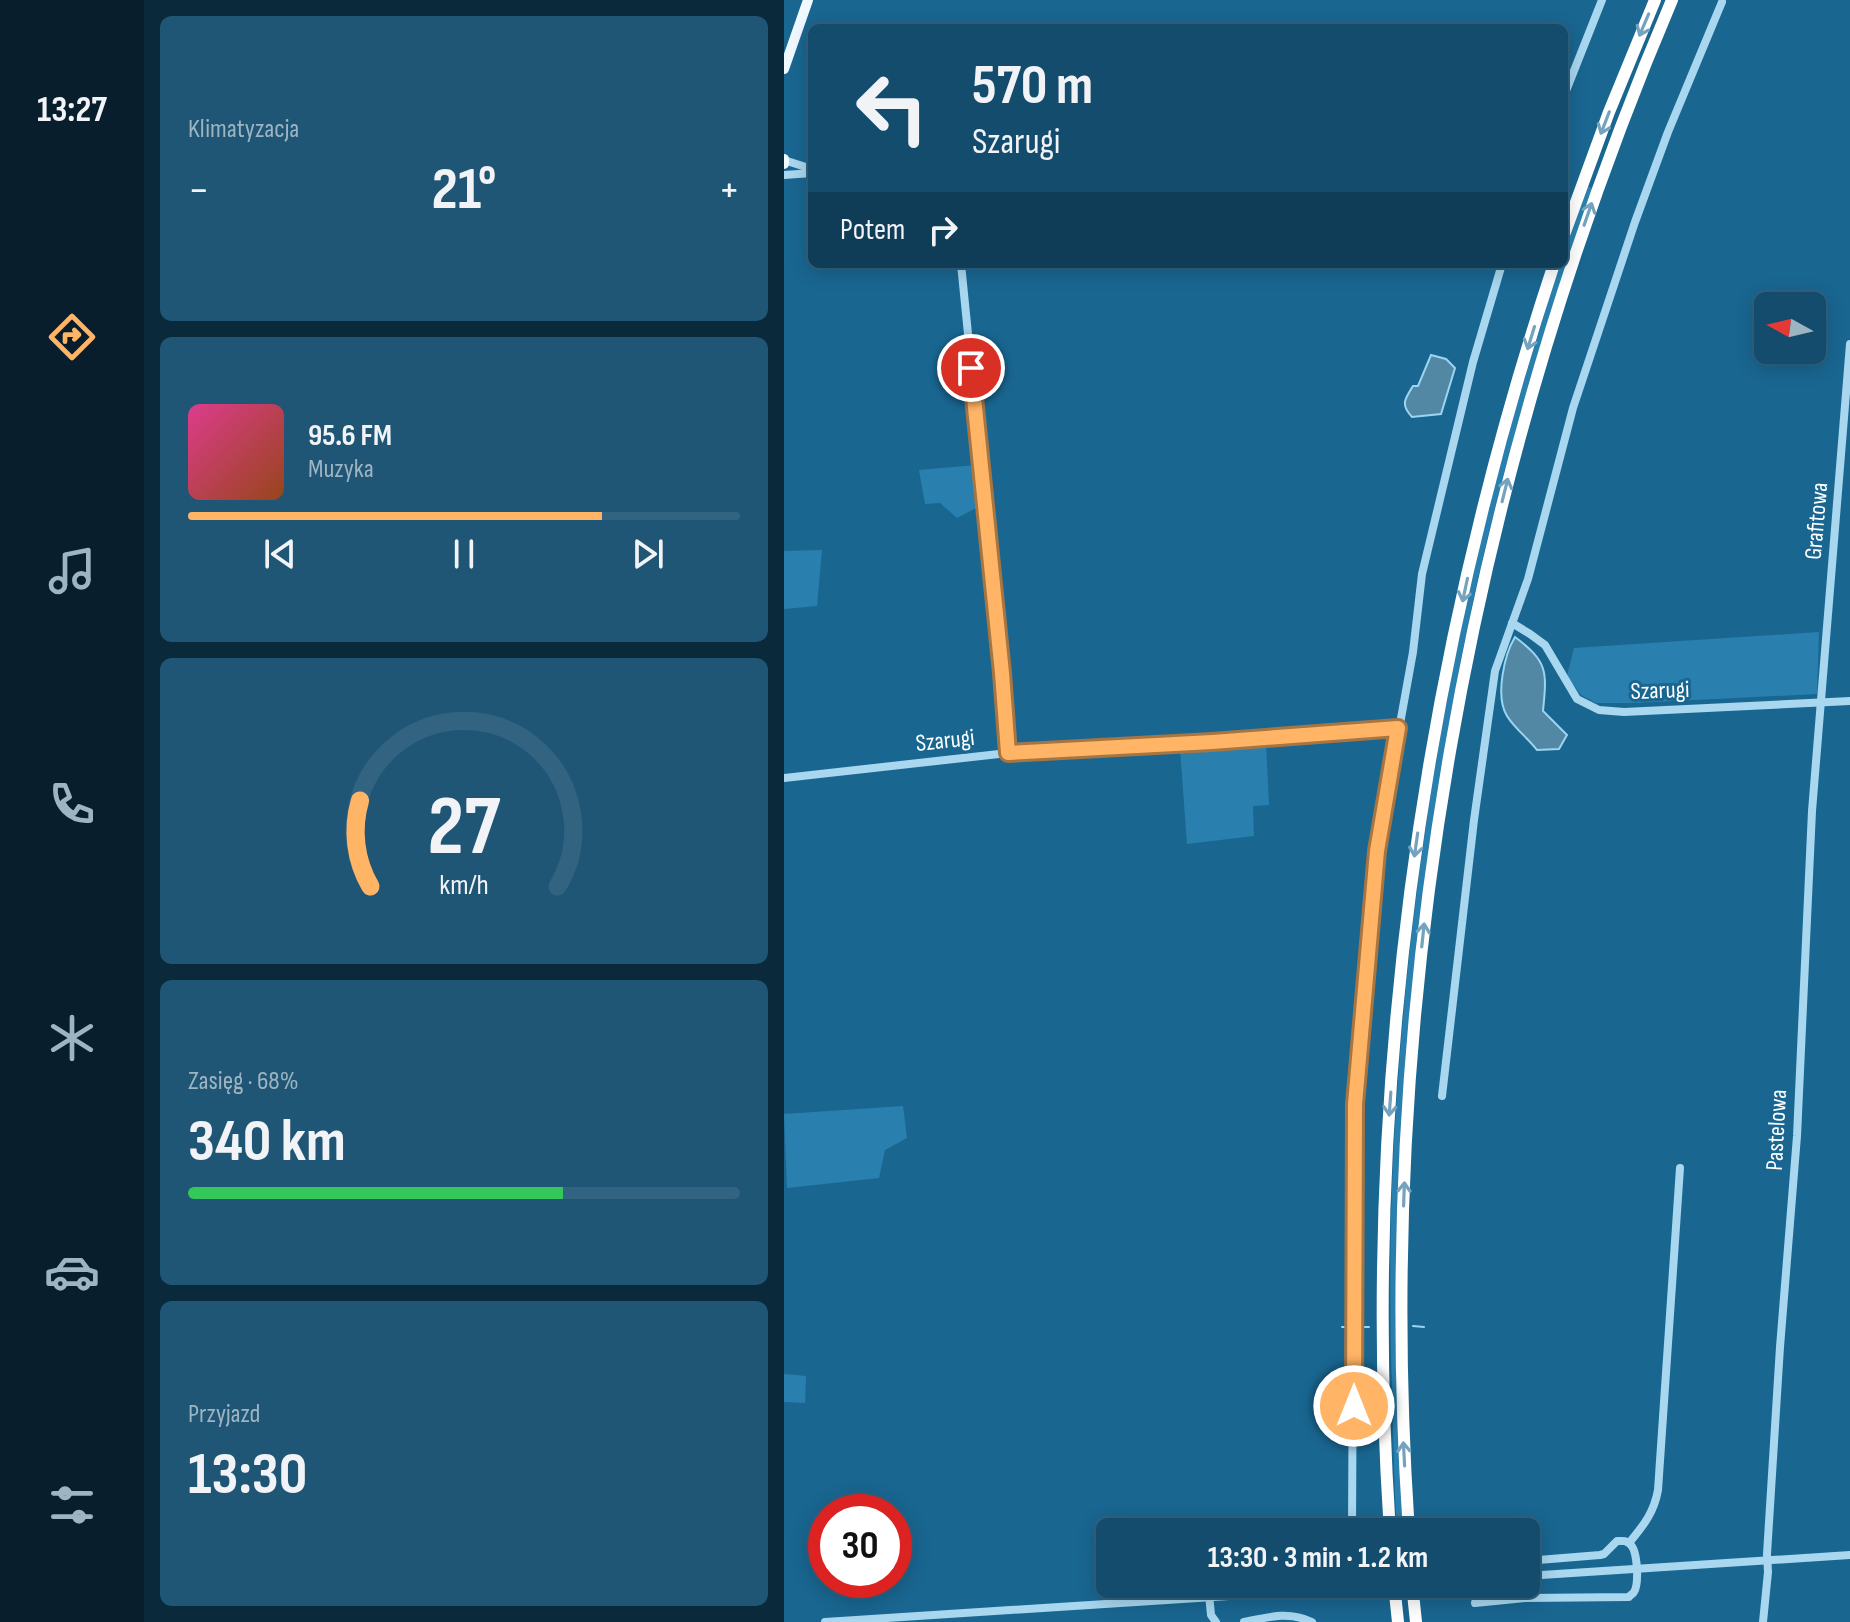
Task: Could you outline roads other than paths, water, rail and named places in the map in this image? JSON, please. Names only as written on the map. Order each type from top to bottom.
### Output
[{"type":"highway","points":[[1568,224],[1655,0]]},
{"type":"highway","points":[[1408,1518],[1401,1338],[1406,1138],[1420,963],[1446,768],[1480,593],[1532,389],[1599,182],[1672,0]]},
{"type":"highway","points":[[1389,1518],[1383,1355],[1385,1184],[1394,1029],[1408,898],[1438,712],[1476,539],[1553,268]]},
{"type":"highway","points":[[1395,1598],[1398,1622]]},
{"type":"highway","points":[[1413,1598],[1416,1622]]},
{"type":"main road","points":[[784,69],[808,0]]},
{"type":"street","points":[[1568,86],[1602,0]]},
{"type":"street","points":[[1442,1096],[1485,729],[1495,671],[1528,579],[1573,408],[1617,273],[1668,132],[1722,2]]},
{"type":"street","points":[[784,161],[808,170]]},
{"type":"street","points":[[784,175],[808,172]]},
{"type":"street","points":[[961,268],[1008,753]]},
{"type":"street","points":[[1352,1518],[1355,1104],[1377,851],[1413,652],[1429,540],[1473,362],[1501,268]]},
{"type":"street","name":"Grafitowa","points":[[1822,702],[1850,344]]},
{"type":"street","name":"Szarugi","points":[[1512,623],[1545,645],[1577,699],[1599,710],[1624,712],[1850,701]]},
{"type":"street","name":"Pastelowa","points":[[1763,1622],[1797,1136],[1812,811],[1822,702]]},
{"type":"street","name":"Szarugi","points":[[784,778],[1008,753],[1398,728]]},
{"type":"street","points":[[1629,1543],[1648,1520],[1658,1490],[1680,1168]]},
{"type":"street","points":[[1475,1603],[1525,1598],[1629,1597],[1634,1592],[1636,1554],[1629,1543],[1617,1541],[1604,1554],[1591,1557],[1540,1560]]},
{"type":"street","points":[[1540,1575],[1850,1555]]},
{"type":"street","points":[[825,1622],[1209,1598],[1211,1615],[1216,1622]]},
{"type":"street","points":[[1244,1622],[1284,1615],[1312,1622]]},
{"type":"waterway","points":[[1413,1326],[1424,1327]]},
{"type":"waterway","points":[[1342,1327],[1347,1327]]},
{"type":"waterway","points":[[1361,1327],[1369,1327]]}]
